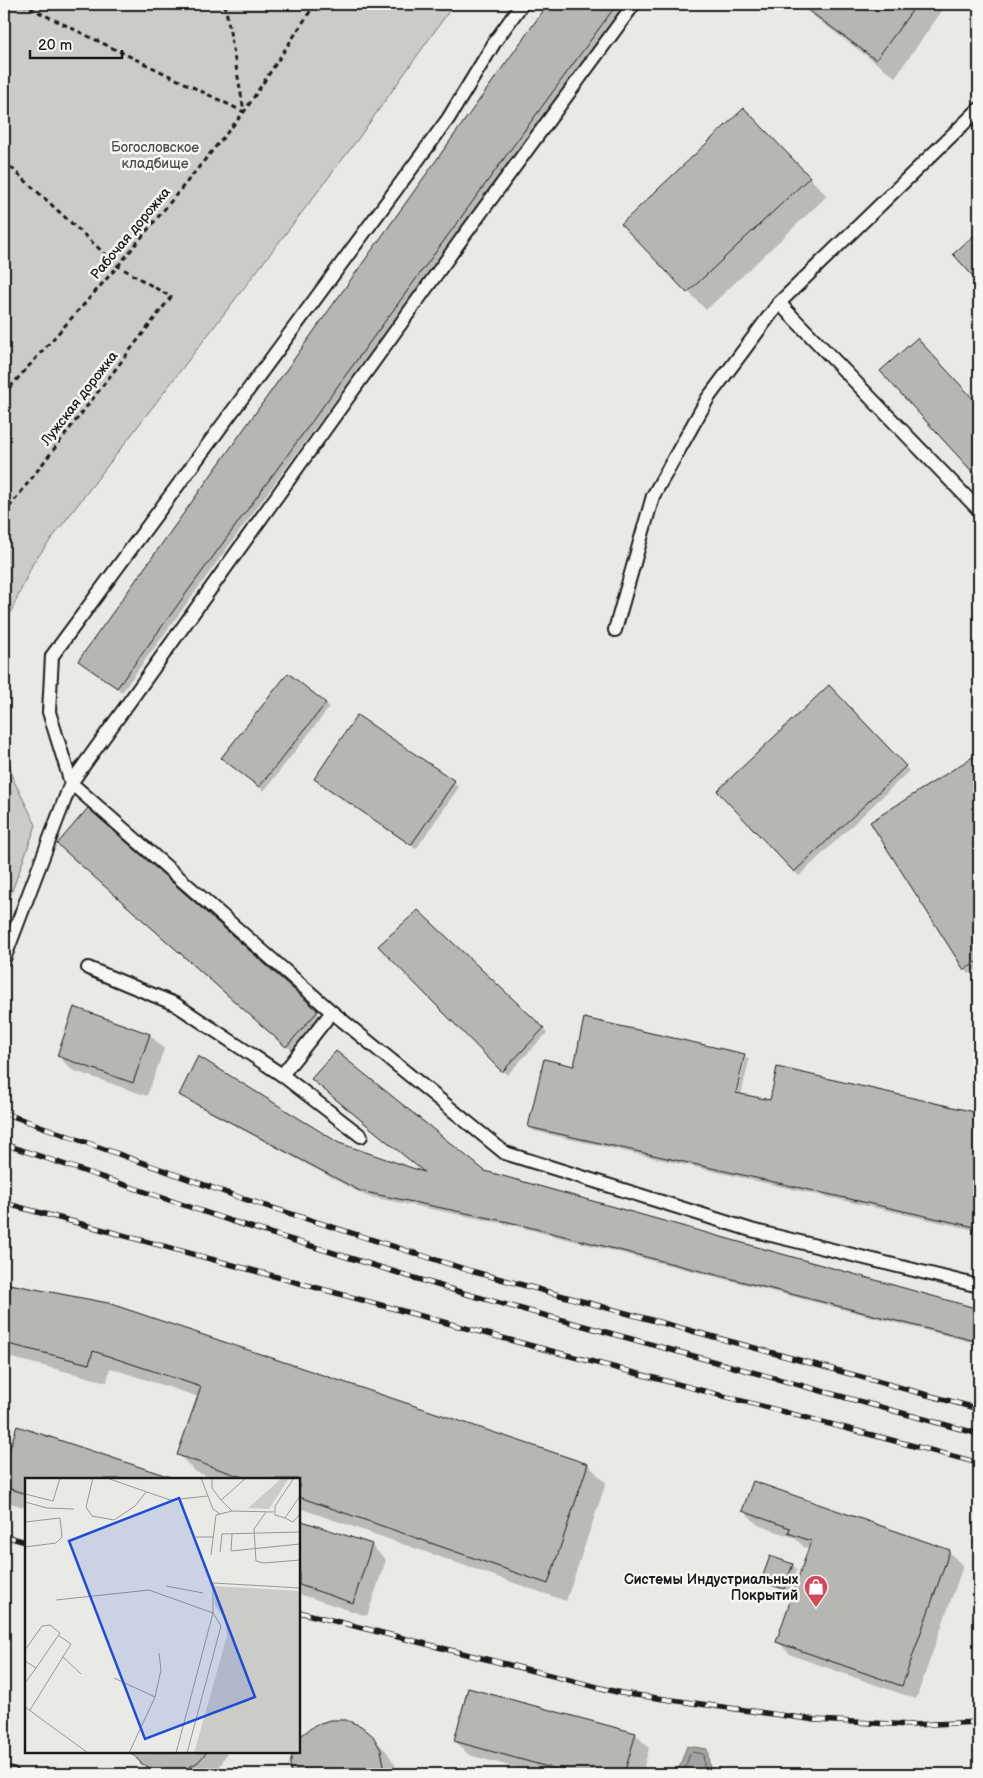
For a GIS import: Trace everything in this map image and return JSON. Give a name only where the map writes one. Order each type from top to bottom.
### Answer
[{"type":"lane","points":[[522,4],[496,40],[448,119],[52,656],[49,712],[71,783],[332,1012],[505,1153],[750,1230],[979,1286]]},
{"type":"lane","points":[[4,959],[71,783],[463,238],[634,4]]},
{"type":"lane","points":[[615,630],[653,496],[708,398],[779,303],[979,109]]},
{"type":"lane","points":[[779,303],[979,510]]},
{"type":"lane","points":[[88,968],[175,1004],[282,1075],[361,1136]]},
{"type":"lane","points":[[282,1075],[332,1012]]},
{"type":"lane","points":[[4,1772],[12,1774]]},
{"type":"path","points":[[22,4],[244,112]]},
{"type":"path","points":[[225,4],[244,112]]},
{"type":"path","name":"Рабочая дорожка","points":[[4,394],[118,266],[244,112],[315,4]]},
{"type":"path","points":[[4,160],[118,266]]},
{"type":"path","name":"Лужская дорожка","points":[[4,514],[171,297],[118,266]]},
{"type":"green space","name":"Богословское кладбище","points":[[4,4],[454,4],[355,143],[33,563],[6,623],[4,640]]},
{"type":"green space","points":[[4,738],[13,779],[36,825],[4,913]]},
{"type":"water","points":[[687,1746],[707,1749],[709,1774],[677,1774]]},
{"type":"building","points":[[548,4],[617,4],[117,688],[78,661]]},
{"type":"building","points":[[800,4],[917,4],[876,60]]},
{"type":"building","points":[[744,108],[810,177],[687,293],[621,224]]},
{"type":"building","points":[[979,231],[979,283],[953,254]]},
{"type":"building","points":[[917,338],[979,405],[979,479],[880,371]]},
{"type":"building","points":[[288,673],[326,703],[259,787],[221,758]]},
{"type":"building","points":[[829,685],[906,766],[794,872],[717,791]]},
{"type":"building","points":[[357,715],[455,781],[411,845],[314,779]]},
{"type":"building","points":[[979,753],[979,961],[964,970],[870,822]]},
{"type":"building","points":[[88,808],[318,1011],[286,1047],[57,844]]},
{"type":"building","points":[[418,910],[544,1028],[502,1072],[378,946]]},
{"type":"building","points":[[74,1007],[150,1034],[133,1083],[57,1056]]},
{"type":"building","points":[[584,1018],[745,1054],[736,1093],[770,1100],[777,1067],[979,1113],[979,1228],[528,1127],[544,1059],[574,1066]]},
{"type":"building","points":[[336,1051],[485,1171],[979,1309],[979,1342],[509,1222],[360,1191],[179,1095],[198,1056],[339,1143],[424,1172],[311,1079]]},
{"type":"building","points":[[4,1283],[108,1303],[588,1464],[548,1584],[300,1497],[300,1478],[245,1478],[177,1455],[201,1387],[93,1351],[89,1364],[4,1343]]},
{"type":"building","points":[[17,1426],[173,1478],[25,1478],[25,1494],[11,1489],[10,1494],[4,1492],[4,1453],[8,1454]]},
{"type":"building","points":[[753,1481],[950,1550],[902,1686],[776,1642],[811,1541],[788,1533],[790,1528],[742,1511]]},
{"type":"building","points":[[300,1520],[372,1544],[353,1603],[300,1585]]},
{"type":"building","points":[[770,1556],[793,1564],[784,1589],[761,1581]]},
{"type":"building","points":[[468,1688],[636,1733],[624,1774],[573,1774],[454,1741]]},
{"type":"building","points":[[330,1720],[346,1720],[361,1726],[373,1736],[381,1750],[384,1765],[383,1774],[291,1774],[290,1764],[293,1753],[300,1753],[300,1738],[315,1725]]},
{"type":"building","points":[[131,1753],[206,1753],[198,1762],[184,1770],[170,1772],[155,1770],[142,1764]]},
{"type":"railway","points":[[4,1113],[241,1198],[471,1271],[979,1409]]},
{"type":"railway","points":[[4,1144],[231,1221],[463,1293],[979,1434]]},
{"type":"railway","points":[[4,1203],[536,1347],[979,1463]]},
{"type":"railway","points":[[4,1536],[25,1542]]},
{"type":"railway","points":[[300,1612],[621,1693],[816,1720],[911,1725],[979,1722]]},
{"type":"place","name":"Системы Индустриальных Покрытий","points":[[816,1608]]}]
